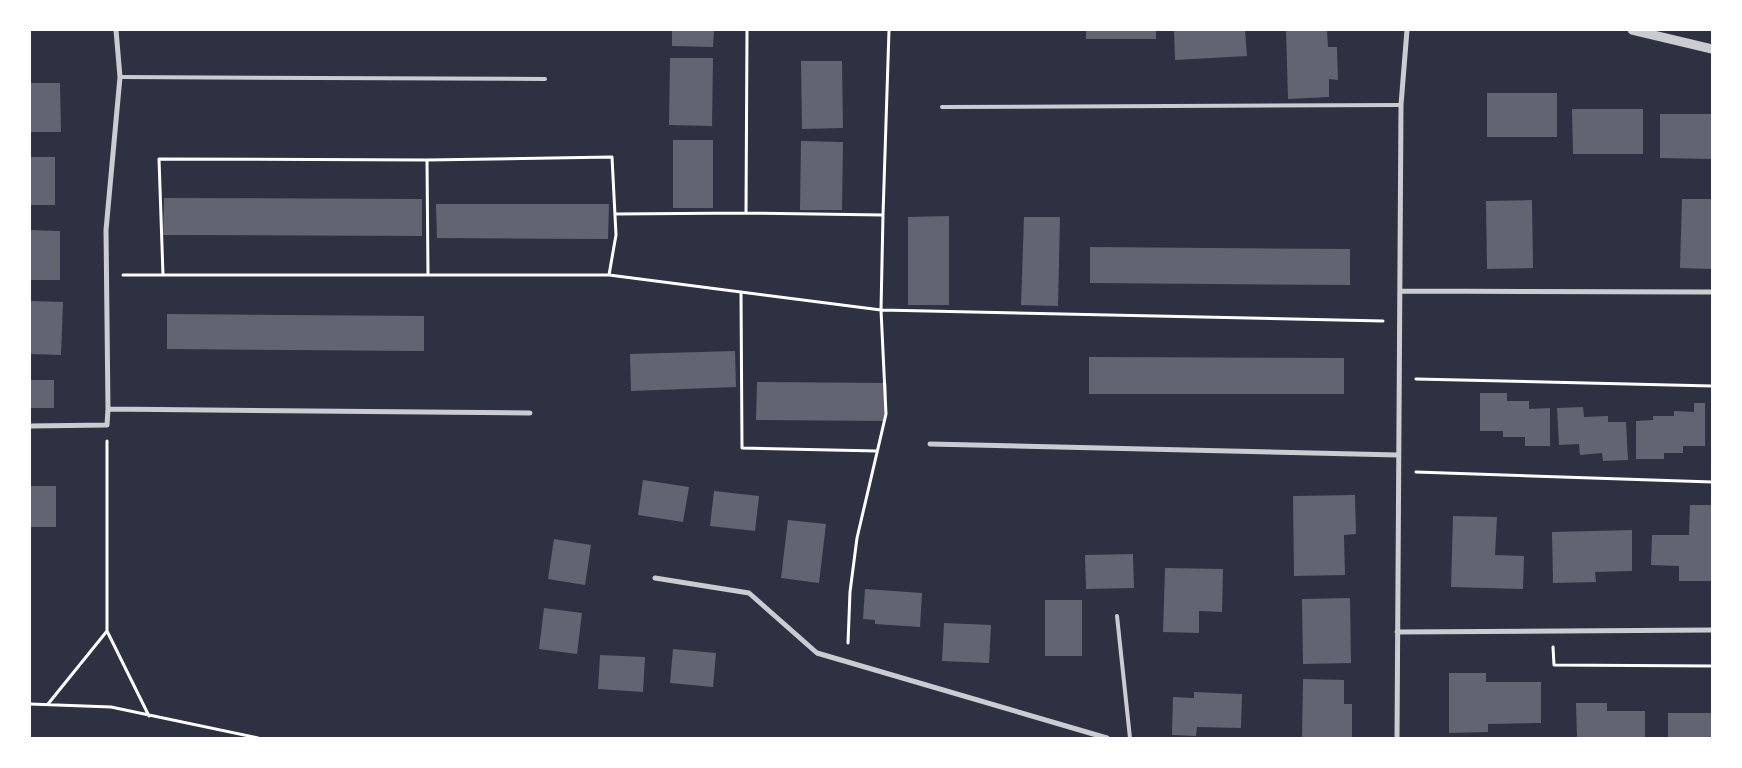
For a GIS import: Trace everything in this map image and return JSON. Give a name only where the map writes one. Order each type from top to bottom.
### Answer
[{"type":"street","points":[[30,426],[107,425],[106,230],[120,77],[116,30]]},
{"type":"street","points":[[1397,738],[1398,321],[1400,291],[1401,105],[1407,30]]},
{"type":"street","points":[[1635,30],[1712,49]]},
{"type":"street","points":[[1400,291],[1712,292]]},
{"type":"street","points":[[108,409],[530,413]]},
{"type":"street","points":[[930,444],[1398,455]]},
{"type":"street","points":[[655,578],[750,593],[817,653],[1107,738]]},
{"type":"street","points":[[1397,632],[1712,630]]},
{"type":"lane","points":[[120,77],[545,79]]},
{"type":"lane","points":[[942,107],[1401,105]]},
{"type":"lane","points":[[1116,616],[1130,738]]},
{"type":"path","points":[[746,213],[747,30]]},
{"type":"path","points":[[847,661],[850,592],[857,538],[886,414],[881,310],[889,30]]},
{"type":"path","points":[[163,275],[159,159],[427,160],[612,157],[616,235],[609,275]]},
{"type":"path","points":[[427,160],[428,275]]},
{"type":"path","points":[[615,214],[883,215]]},
{"type":"path","points":[[105,275],[609,275],[881,310],[1398,321]]},
{"type":"path","points":[[741,292],[742,448],[878,452]]},
{"type":"path","points":[[1398,379],[1712,386]]},
{"type":"path","points":[[107,425],[107,631],[149,716]]},
{"type":"path","points":[[1398,472],[1712,482]]},
{"type":"path","points":[[48,705],[107,631]]},
{"type":"path","points":[[1553,631],[1554,665],[1712,666]]},
{"type":"path","points":[[30,704],[111,707],[258,738]]},
{"type":"building","points":[[672,30],[714,30],[713,47],[672,46]]},
{"type":"building","points":[[1086,30],[1156,30],[1156,39],[1086,39]]},
{"type":"building","points":[[1174,30],[1245,30],[1247,56],[1175,60]]},
{"type":"building","points":[[1286,30],[1327,30],[1328,47],[1337,47],[1338,80],[1329,79],[1329,97],[1288,99]]},
{"type":"building","points":[[670,58],[713,58],[712,126],[669,125]]},
{"type":"building","points":[[801,61],[842,61],[843,128],[802,129]]},
{"type":"building","points":[[30,83],[60,83],[61,132],[30,132]]},
{"type":"building","points":[[1487,93],[1557,93],[1557,137],[1487,137]]},
{"type":"building","points":[[1572,109],[1643,109],[1643,154],[1573,154]]},
{"type":"building","points":[[1660,114],[1712,114],[1712,159],[1660,158]]},
{"type":"building","points":[[673,140],[713,140],[713,208],[673,208]]},
{"type":"building","points":[[801,141],[843,142],[842,210],[800,210]]},
{"type":"building","points":[[30,157],[55,157],[55,205],[30,205]]},
{"type":"building","points":[[164,198],[422,199],[422,236],[163,235]]},
{"type":"building","points":[[1682,199],[1712,199],[1712,269],[1680,268]]},
{"type":"building","points":[[1532,200],[1533,268],[1487,269],[1486,201]]},
{"type":"building","points":[[436,204],[609,204],[608,239],[437,238]]},
{"type":"building","points":[[949,216],[949,305],[908,305],[908,217]]},
{"type":"building","points":[[1024,217],[1060,217],[1058,306],[1021,305]]},
{"type":"building","points":[[30,230],[60,231],[60,280],[30,280]]},
{"type":"building","points":[[1090,247],[1350,249],[1350,285],[1090,283]]},
{"type":"building","points":[[30,301],[63,302],[61,355],[30,354]]},
{"type":"building","points":[[167,314],[424,316],[424,351],[167,349]]},
{"type":"building","points":[[735,351],[736,387],[631,391],[630,354]]},
{"type":"building","points":[[1089,357],[1344,358],[1344,394],[1089,394]]},
{"type":"building","points":[[30,380],[54,380],[54,408],[30,408]]},
{"type":"building","points":[[757,382],[887,383],[886,421],[756,420]]},
{"type":"building","points":[[1480,393],[1507,393],[1507,401],[1529,401],[1529,409],[1550,408],[1550,446],[1525,446],[1525,437],[1503,437],[1503,431],[1480,431]]},
{"type":"building","points":[[1694,403],[1705,403],[1705,446],[1683,446],[1683,453],[1664,453],[1664,459],[1636,459],[1636,421],[1653,420],[1653,416],[1674,416],[1674,411],[1694,412]]},
{"type":"building","points":[[1583,407],[1584,417],[1608,416],[1608,422],[1626,422],[1628,460],[1603,461],[1602,453],[1580,455],[1579,444],[1559,445],[1557,408]]},
{"type":"building","points":[[643,480],[689,487],[683,522],[638,515]]},
{"type":"building","points":[[30,486],[56,486],[56,527],[30,527]]},
{"type":"building","points":[[714,491],[759,496],[755,531],[710,526]]},
{"type":"building","points":[[1355,495],[1356,534],[1344,535],[1345,575],[1294,576],[1293,496]]},
{"type":"building","points":[[1690,505],[1712,505],[1712,581],[1679,581],[1679,566],[1651,565],[1652,535],[1689,535]]},
{"type":"building","points":[[1453,516],[1497,517],[1495,555],[1524,556],[1523,589],[1451,587]]},
{"type":"building","points":[[788,520],[826,524],[819,583],[781,578]]},
{"type":"building","points":[[1632,530],[1632,571],[1595,572],[1596,582],[1553,583],[1552,532]]},
{"type":"building","points":[[554,539],[591,545],[585,585],[548,579]]},
{"type":"building","points":[[1133,554],[1134,588],[1086,589],[1085,555]]},
{"type":"building","points":[[1165,568],[1223,569],[1222,612],[1199,611],[1199,633],[1163,632]]},
{"type":"building","points":[[865,589],[922,593],[920,627],[875,624],[875,620],[863,619]]},
{"type":"building","points":[[1350,598],[1351,663],[1303,664],[1302,599]]},
{"type":"building","points":[[1045,600],[1082,600],[1082,656],[1045,656]]},
{"type":"building","points":[[544,608],[582,613],[577,654],[539,649]]},
{"type":"building","points":[[944,623],[991,625],[989,663],[942,661]]},
{"type":"building","points":[[673,649],[716,653],[713,687],[670,683]]},
{"type":"building","points":[[600,655],[645,657],[643,692],[598,689]]},
{"type":"building","points":[[1449,673],[1486,673],[1486,682],[1541,682],[1541,723],[1488,724],[1488,732],[1449,733]]},
{"type":"building","points":[[1303,679],[1344,680],[1344,704],[1352,704],[1352,738],[1302,738]]},
{"type":"building","points":[[1194,692],[1242,694],[1241,728],[1197,727],[1196,736],[1172,735],[1173,697],[1194,698]]},
{"type":"building","points":[[1576,703],[1607,703],[1607,711],[1645,711],[1645,738],[1577,738]]},
{"type":"building","points":[[1668,713],[1712,713],[1712,738],[1668,738]]}]
